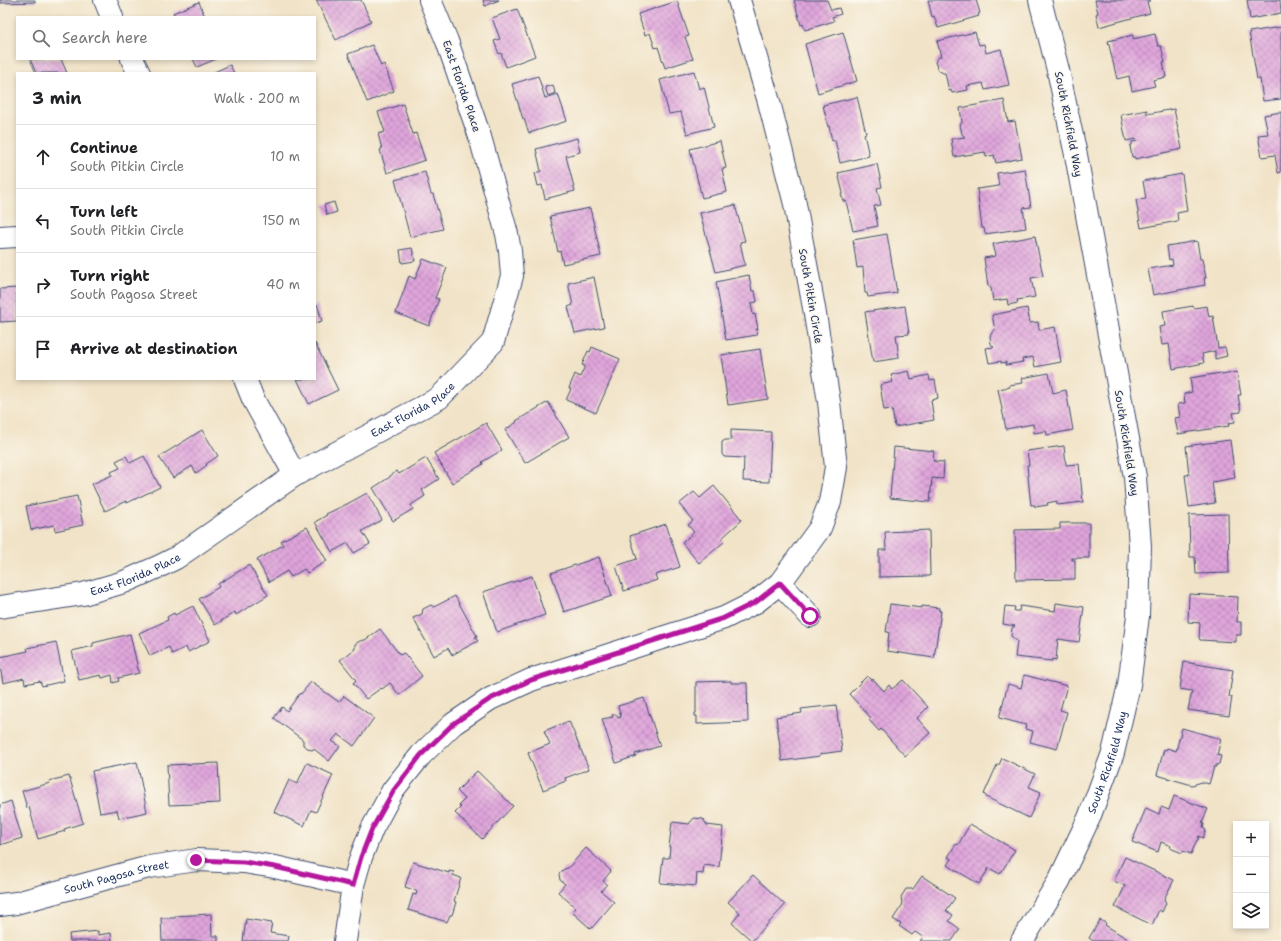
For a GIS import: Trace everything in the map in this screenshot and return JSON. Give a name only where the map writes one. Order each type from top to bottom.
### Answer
[{"type":"street","points":[[105,0],[112,16]]},
{"type":"street","name":"East Florida Place","points":[[0,607],[83,594],[124,582],[153,570],[176,558],[295,474],[439,398],[493,342],[512,276],[507,234],[480,137],[447,41],[430,0]]},
{"type":"street","name":"South Pitkin Circle","points":[[345,941],[353,885],[361,857],[372,829],[394,790],[421,755],[453,724],[490,699],[531,680],[724,618],[756,602],[780,583],[820,528],[830,502],[836,467],[829,402],[795,204],[769,102],[739,0]]},
{"type":"street","name":"South Richfield Way","points":[[1022,941],[1059,881],[1089,818],[1113,753],[1129,685],[1137,624],[1140,546],[1134,477],[1076,155],[1058,70],[1040,0]]},
{"type":"street","points":[[132,60],[138,72]]},
{"type":"street","points":[[0,237],[16,236]]},
{"type":"street","points":[[245,380],[253,399],[295,474]]},
{"type":"street","points":[[780,583],[810,616]]},
{"type":"street","name":"South Pagosa Street","points":[[0,905],[16,903],[149,867],[196,860],[244,862],[275,867],[353,885]]},
{"type":"building","points":[[0,0],[35,0],[35,2],[0,3]]},
{"type":"building","points":[[316,0],[361,0],[371,21],[336,40]]},
{"type":"building","points":[[483,0],[499,0],[485,6]]},
{"type":"building","points":[[794,0],[827,0],[831,10],[839,8],[841,14],[832,17],[834,21],[805,30],[803,24],[801,25]]},
{"type":"building","points":[[928,0],[976,0],[980,13],[978,14],[979,16],[938,28],[934,16],[932,17]]},
{"type":"building","points":[[1095,0],[1151,0],[1147,2],[1150,13],[1099,27]]},
{"type":"building","points":[[1247,0],[1280,0],[1281,13],[1250,19]]},
{"type":"building","points":[[677,1],[689,36],[685,37],[693,59],[665,68],[658,47],[655,48],[650,33],[645,35],[638,14]]},
{"type":"building","points":[[199,2],[205,16],[174,16],[173,13]]},
{"type":"building","points":[[517,9],[535,56],[506,67],[501,53],[499,54],[494,41],[500,39],[492,18]]},
{"type":"building","points":[[1281,27],[1281,99],[1263,101],[1260,79],[1257,79],[1249,32]]},
{"type":"building","points":[[843,32],[857,81],[818,93],[805,44]]},
{"type":"building","points":[[975,32],[979,45],[984,44],[986,53],[1001,49],[1009,85],[985,90],[983,83],[967,86],[968,90],[952,93],[951,90],[949,91],[945,73],[938,70],[935,62],[939,57],[941,57],[937,41]]},
{"type":"building","points":[[1155,34],[1158,46],[1161,46],[1165,62],[1163,62],[1166,77],[1153,80],[1155,86],[1132,91],[1129,76],[1117,79],[1108,41],[1133,35],[1133,39]]},
{"type":"building","points":[[372,45],[381,66],[384,64],[394,91],[367,102],[348,54]]},
{"type":"building","points":[[30,60],[61,60],[67,72],[36,72]]},
{"type":"building","points":[[194,60],[214,60],[197,67]]},
{"type":"building","points":[[230,65],[234,72],[214,72]]},
{"type":"building","points":[[694,71],[699,89],[704,87],[714,127],[687,134],[681,112],[669,114],[660,80]]},
{"type":"building","points":[[538,76],[545,98],[558,94],[567,121],[529,133],[512,84]]},
{"type":"building","points":[[553,85],[555,93],[548,96],[545,87]]},
{"type":"building","points":[[857,97],[866,133],[864,134],[869,156],[840,163],[835,140],[832,141],[823,105]]},
{"type":"building","points":[[1004,100],[1008,122],[1015,121],[1022,158],[996,163],[994,155],[986,157],[985,152],[954,157],[951,139],[965,137],[962,134],[960,125],[962,122],[960,108]]},
{"type":"building","points":[[403,104],[413,134],[416,133],[425,160],[387,173],[380,150],[382,149],[378,134],[385,132],[378,112]]},
{"type":"building","points":[[1174,109],[1182,149],[1135,159],[1135,157],[1132,157],[1130,146],[1132,145],[1132,142],[1137,141],[1136,139],[1126,141],[1121,115],[1147,110],[1147,114]]},
{"type":"building","points":[[1281,112],[1281,172],[1278,173],[1275,155],[1262,157],[1258,135],[1268,134],[1264,115]]},
{"type":"building","points":[[577,138],[580,152],[566,156],[575,191],[545,199],[542,185],[538,186],[535,173],[541,171],[536,149]]},
{"type":"building","points":[[720,141],[726,168],[722,169],[727,192],[702,198],[690,149]]},
{"type":"building","points":[[877,164],[882,187],[877,188],[881,205],[874,206],[878,226],[853,231],[846,201],[843,201],[841,193],[843,193],[838,173]]},
{"type":"building","points":[[1025,169],[1031,207],[1023,208],[1026,228],[985,234],[984,228],[982,228],[977,189],[999,186],[997,173]]},
{"type":"building","points":[[425,172],[443,229],[410,237],[395,180]]},
{"type":"building","points":[[1182,174],[1187,211],[1177,213],[1178,221],[1141,228],[1136,200],[1146,199],[1143,181]]},
{"type":"building","points":[[334,202],[337,212],[327,215],[324,205]]},
{"type":"building","points":[[735,205],[745,241],[740,242],[745,265],[716,272],[700,213]]},
{"type":"building","points":[[590,208],[601,256],[563,264],[560,251],[558,252],[550,216]]},
{"type":"building","points":[[887,234],[897,293],[868,297],[867,293],[865,293],[863,267],[857,268],[853,240]]},
{"type":"building","points":[[1035,236],[1043,276],[1031,278],[1035,297],[1017,300],[1018,303],[1008,305],[1007,299],[993,301],[991,288],[988,286],[984,258],[996,256],[993,244]]},
{"type":"building","points":[[1197,241],[1200,259],[1202,259],[1206,278],[1204,278],[1205,285],[1153,295],[1148,269],[1173,265],[1172,259],[1169,260],[1167,246]]},
{"type":"building","points":[[412,248],[415,261],[402,263],[400,250]]},
{"type":"building","points":[[423,259],[447,268],[435,298],[439,299],[429,326],[396,313],[409,276],[415,279]]},
{"type":"building","points":[[749,275],[752,291],[755,291],[757,302],[751,303],[758,329],[756,329],[757,335],[726,340],[716,282]]},
{"type":"building","points":[[594,277],[604,327],[575,333],[568,307],[573,305],[568,283]]},
{"type":"building","points":[[16,288],[16,321],[0,322],[0,289]]},
{"type":"building","points":[[316,304],[322,321],[316,323]]},
{"type":"building","points":[[905,306],[909,334],[896,335],[899,358],[873,362],[865,312]]},
{"type":"building","points":[[1193,306],[1194,308],[1207,306],[1209,317],[1213,316],[1218,348],[1225,347],[1227,356],[1215,359],[1215,351],[1202,354],[1204,363],[1173,369],[1169,344],[1162,345],[1159,327],[1165,326],[1163,311]]},
{"type":"building","points":[[1027,308],[1030,323],[1038,322],[1039,330],[1055,327],[1061,362],[1035,367],[1033,357],[1022,359],[1023,362],[1006,365],[1006,362],[1001,363],[1001,361],[989,363],[986,348],[994,347],[991,344],[990,336],[995,330],[992,315]]},
{"type":"building","points":[[316,345],[338,390],[309,404],[297,380],[316,380]]},
{"type":"building","points":[[592,347],[620,359],[596,413],[566,400],[575,374],[580,377],[585,366],[582,365],[588,351],[590,352]]},
{"type":"building","points":[[760,349],[768,399],[728,405],[721,355]]},
{"type":"building","points":[[909,371],[911,379],[929,375],[930,381],[935,380],[938,398],[931,400],[934,420],[895,427],[892,409],[884,410],[880,385],[893,382],[891,375]]},
{"type":"building","points":[[1237,372],[1241,395],[1238,395],[1241,412],[1233,413],[1235,422],[1228,423],[1229,426],[1178,434],[1175,418],[1180,417],[1178,404],[1185,403],[1184,394],[1192,392],[1190,378]]},
{"type":"building","points":[[1049,373],[1053,393],[1066,390],[1073,430],[1047,435],[1046,431],[1034,433],[1033,424],[1006,429],[998,389],[1010,387],[1009,385],[1023,383],[1022,378]]},
{"type":"building","points":[[548,402],[569,437],[525,463],[505,430],[517,422],[516,421]]},
{"type":"building","points":[[486,423],[502,450],[482,462],[483,464],[452,483],[434,453]]},
{"type":"building","points":[[202,430],[218,456],[196,473],[192,466],[173,478],[159,457]]},
{"type":"building","points":[[731,430],[771,432],[769,482],[743,481],[744,458],[724,457],[722,454],[722,442],[725,440],[731,440]]},
{"type":"building","points":[[1230,440],[1235,478],[1212,482],[1215,503],[1189,507],[1185,475],[1189,475],[1186,446]]},
{"type":"building","points":[[1064,446],[1066,465],[1079,464],[1083,502],[1057,505],[1057,501],[1047,503],[1048,505],[1035,507],[1035,505],[1031,505],[1027,451]]},
{"type":"building","points":[[894,447],[934,451],[933,461],[944,462],[943,479],[932,478],[930,502],[890,498]]},
{"type":"building","points":[[126,456],[130,463],[144,456],[160,487],[127,503],[126,501],[105,511],[92,484],[112,475],[111,472],[120,468],[116,461]]},
{"type":"building","points":[[426,458],[439,479],[422,490],[425,496],[411,505],[413,509],[393,521],[373,488],[397,471],[399,474]]},
{"type":"building","points":[[714,486],[742,520],[721,539],[724,542],[699,563],[682,543],[694,532],[688,525],[693,521],[679,504],[694,492],[700,498]]},
{"type":"building","points":[[367,493],[382,520],[362,531],[370,544],[354,553],[348,543],[332,552],[315,522],[327,515],[326,514]]},
{"type":"building","points":[[77,496],[83,525],[55,531],[54,525],[31,530],[26,506]]},
{"type":"building","points":[[1228,514],[1229,573],[1196,574],[1195,557],[1190,557],[1189,515]]},
{"type":"building","points":[[1060,523],[1089,523],[1089,558],[1072,558],[1072,560],[1075,560],[1075,579],[1016,580],[1015,530],[1060,529]]},
{"type":"building","points":[[666,524],[680,567],[655,575],[657,580],[624,591],[616,566],[637,559],[630,536]]},
{"type":"building","points":[[307,527],[327,561],[307,573],[304,569],[291,577],[287,571],[269,582],[257,560],[283,545],[281,541]]},
{"type":"building","points":[[929,530],[930,576],[879,577],[879,550],[886,550],[885,532]]},
{"type":"building","points":[[599,557],[612,596],[564,612],[551,573]]},
{"type":"building","points":[[249,565],[268,595],[236,615],[235,612],[215,625],[199,599],[219,587],[218,584]]},
{"type":"building","points":[[532,576],[545,615],[497,632],[483,592]]},
{"type":"building","points":[[1189,594],[1238,597],[1237,622],[1241,622],[1241,635],[1236,635],[1236,642],[1200,640],[1200,623],[1188,622]]},
{"type":"building","points":[[455,596],[477,636],[475,637],[478,641],[452,655],[448,648],[434,656],[413,618],[422,614],[423,609],[431,605],[434,607]]},
{"type":"building","points":[[1056,603],[1084,607],[1079,642],[1058,639],[1056,660],[1052,659],[1052,661],[1015,657],[1017,641],[1011,636],[1012,628],[1015,626],[1003,624],[1005,606],[1015,607],[1014,611],[1019,611],[1020,606],[1055,611]]},
{"type":"building","points":[[890,604],[922,608],[922,606],[939,608],[939,611],[941,611],[934,658],[887,651],[889,632],[886,632]]},
{"type":"building","points":[[193,606],[210,641],[188,652],[186,647],[172,654],[169,647],[150,656],[139,633],[168,620],[167,617],[174,613],[175,615]]},
{"type":"building","points":[[380,629],[400,655],[404,653],[422,676],[399,695],[390,683],[366,699],[353,683],[356,680],[340,660],[355,649],[355,644],[365,640]]},
{"type":"building","points":[[130,634],[139,673],[118,678],[119,681],[113,683],[112,675],[102,678],[101,675],[79,680],[72,651],[93,646],[93,643]]},
{"type":"building","points":[[56,642],[64,681],[42,686],[40,681],[25,684],[24,678],[3,683],[0,657],[28,651],[27,648]]},
{"type":"building","points":[[1184,662],[1233,670],[1229,697],[1232,697],[1229,716],[1188,710],[1192,691],[1180,689]]},
{"type":"building","points":[[1024,675],[1067,686],[1060,710],[1067,712],[1057,749],[1030,742],[1033,731],[1025,729],[1026,725],[999,718],[1008,684],[1021,688]]},
{"type":"building","points":[[867,676],[872,681],[873,679],[884,691],[889,685],[892,689],[903,680],[928,707],[917,718],[930,733],[905,756],[881,729],[879,731],[869,720],[871,718],[849,694]]},
{"type":"building","points":[[731,681],[731,683],[747,683],[748,722],[697,724],[697,716],[695,716],[696,682]]},
{"type":"building","points":[[311,682],[339,702],[344,696],[374,718],[354,746],[338,734],[332,741],[340,746],[329,761],[314,749],[311,750],[303,745],[303,740],[274,718],[282,707],[287,711],[300,693],[301,694]]},
{"type":"building","points":[[644,698],[660,746],[635,754],[636,756],[616,763],[602,719],[613,717],[612,715],[616,714],[618,718],[621,717],[618,706]]},
{"type":"building","points":[[836,705],[842,751],[820,754],[820,756],[782,761],[776,717],[802,713],[801,709]]},
{"type":"building","points":[[569,721],[589,769],[565,778],[566,781],[543,790],[528,753],[550,744],[544,731]]},
{"type":"building","points":[[1182,728],[1221,739],[1217,755],[1221,756],[1219,764],[1214,767],[1209,784],[1202,782],[1192,785],[1157,775],[1164,749],[1166,750],[1167,748],[1176,751]]},
{"type":"building","points":[[1002,758],[1035,774],[1029,787],[1041,792],[1029,818],[986,797],[984,794],[997,765],[999,765]]},
{"type":"building","points":[[137,762],[147,812],[119,818],[117,810],[100,813],[92,771]]},
{"type":"building","points":[[218,763],[220,803],[169,805],[167,765]]},
{"type":"building","points":[[307,763],[333,775],[316,812],[311,810],[304,826],[274,812],[289,780],[297,784]]},
{"type":"building","points":[[477,771],[513,806],[482,839],[455,813],[461,807],[459,805],[465,799],[457,791]]},
{"type":"building","points":[[69,776],[83,823],[64,829],[65,831],[38,839],[29,807],[27,808],[22,791],[50,783],[49,781]]},
{"type":"building","points":[[1174,796],[1208,809],[1202,823],[1204,824],[1203,828],[1206,830],[1203,838],[1199,836],[1191,854],[1183,851],[1182,853],[1161,842],[1158,852],[1132,842],[1146,808],[1159,814],[1161,807],[1169,810]]},
{"type":"building","points":[[11,801],[22,838],[0,845],[0,805]]},
{"type":"building","points":[[694,818],[703,819],[707,825],[723,827],[719,867],[704,865],[703,874],[697,873],[696,886],[660,883],[663,858],[669,858],[672,822],[689,824]]},
{"type":"building","points":[[970,824],[1015,850],[1000,874],[989,868],[979,884],[947,865],[951,859],[948,857],[956,844],[958,845]]},
{"type":"building","points":[[586,848],[611,871],[603,881],[607,884],[601,891],[614,902],[591,929],[572,912],[576,908],[558,892],[565,884],[560,880],[559,874],[564,869],[568,868]]},
{"type":"building","points":[[1125,857],[1174,880],[1164,899],[1166,903],[1162,912],[1159,910],[1152,925],[1115,907],[1125,886],[1114,881]]},
{"type":"building","points":[[413,862],[449,873],[449,871],[454,872],[453,875],[461,878],[454,901],[456,902],[452,915],[450,915],[447,922],[408,910],[413,894],[416,895],[417,891],[405,887]]},
{"type":"building","points":[[753,875],[785,905],[752,941],[732,923],[740,913],[728,902]]},
{"type":"building","points":[[922,876],[955,898],[946,911],[953,915],[949,921],[960,929],[952,941],[920,941],[923,937],[915,932],[912,935],[899,926],[901,924],[893,919],[903,904],[901,897],[906,889],[913,889]]},
{"type":"building","points":[[211,914],[212,936],[218,936],[218,941],[162,941],[161,918]]},
{"type":"building","points":[[246,919],[272,923],[270,933],[289,936],[288,941],[243,941]]},
{"type":"building","points":[[1100,920],[1106,923],[1105,925],[1131,941],[1093,941],[1089,938]]},
{"type":"building","points":[[98,931],[98,935],[111,933],[112,941],[70,941],[69,934]]},
{"type":"route","points":[[196,860],[244,862],[275,867],[353,885],[361,857],[372,829],[394,790],[421,755],[453,724],[490,699],[531,680],[724,618],[756,602],[780,583],[810,616]]}]
